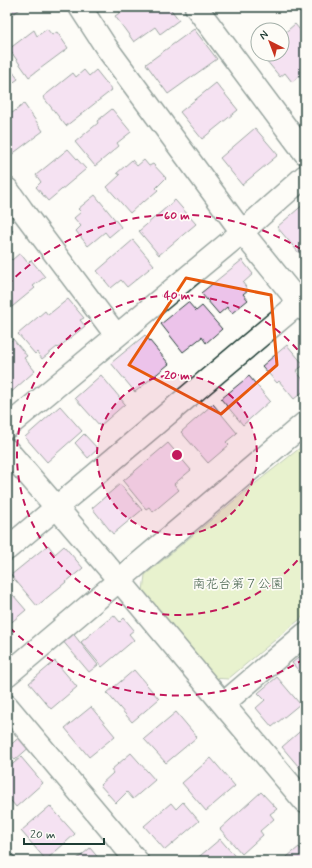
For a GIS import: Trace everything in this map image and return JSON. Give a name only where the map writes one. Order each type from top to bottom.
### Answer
[{"type":"street","points":[[7,549],[303,304],[242,232],[106,47],[80,7]]},
{"type":"street","points":[[196,7],[305,153]]},
{"type":"street","points":[[7,427],[242,232],[305,176]]},
{"type":"street","points":[[7,189],[116,335]]},
{"type":"street","points":[[7,675],[305,423]]},
{"type":"street","points":[[7,450],[119,580],[305,802]]},
{"type":"street","points":[[223,704],[305,634]]},
{"type":"street","points":[[7,706],[137,861]]},
{"type":"highlighted area","points":[[186,278],[271,295],[277,365],[221,414],[129,365]]},
{"type":"green space","name":"南花台第７公園","points":[[305,444],[305,615],[228,679],[213,678],[143,591],[145,575]]},
{"type":"building","points":[[7,7],[23,7],[7,18]]},
{"type":"building","points":[[122,7],[169,7],[179,20],[160,34],[155,27],[134,42],[115,16],[124,10]]},
{"type":"building","points":[[295,24],[305,36],[305,71],[292,82],[285,73],[280,77],[268,62],[290,62],[290,28]]},
{"type":"building","points":[[47,29],[52,35],[57,32],[68,48],[29,77],[9,49],[34,30],[37,36]]},
{"type":"building","points":[[194,29],[217,59],[168,94],[146,64]]},
{"type":"building","points":[[7,64],[18,79],[7,87]]},
{"type":"building","points":[[84,70],[89,76],[96,70],[112,90],[66,126],[43,97],[73,73],[76,77]]},
{"type":"building","points":[[216,83],[238,110],[202,139],[180,112]]},
{"type":"building","points":[[24,104],[43,131],[7,158],[7,117]]},
{"type":"building","points":[[112,109],[131,132],[117,143],[119,146],[95,166],[75,142]]},
{"type":"building","points":[[255,128],[278,155],[242,185],[220,158]]},
{"type":"building","points":[[68,149],[86,169],[48,201],[36,187],[41,182],[36,175]]},
{"type":"building","points":[[132,160],[137,166],[144,160],[149,166],[153,164],[166,178],[156,188],[158,190],[130,213],[107,187],[120,175],[117,173]]},
{"type":"building","points":[[95,195],[121,227],[109,237],[105,232],[88,246],[76,231],[81,226],[74,218],[81,212],[78,209]]},
{"type":"building","points":[[175,200],[196,224],[159,255],[139,231]]},
{"type":"building","points":[[305,203],[305,249],[299,253],[277,227]]},
{"type":"building","points":[[7,224],[13,231],[7,236]]},
{"type":"building","points":[[133,240],[154,265],[127,287],[121,280],[111,288],[97,271]]},
{"type":"building","points":[[20,253],[28,263],[31,260],[45,277],[33,286],[35,288],[7,311],[7,257],[8,256],[12,260]]},
{"type":"building","points":[[242,260],[253,274],[243,283],[248,290],[243,294],[248,300],[232,313],[227,307],[219,314],[201,293]]},
{"type":"building","points":[[68,299],[84,318],[80,320],[85,326],[42,359],[37,352],[35,354],[18,334],[45,311],[48,315]]},
{"type":"building","points":[[188,302],[196,311],[202,306],[222,329],[206,343],[202,337],[183,352],[161,324]]},
{"type":"building","points":[[145,335],[169,364],[135,392],[111,363]]},
{"type":"building","points":[[13,339],[27,356],[24,358],[35,371],[7,396],[7,344]]},
{"type":"building","points":[[287,345],[304,365],[296,371],[305,382],[305,390],[294,399],[279,381],[277,383],[262,366]]},
{"type":"building","points":[[101,375],[125,404],[100,426],[75,398]]},
{"type":"building","points":[[249,376],[270,401],[243,425],[221,399]]},
{"type":"building","points":[[213,404],[237,433],[226,442],[229,445],[208,463],[181,432]]},
{"type":"building","points":[[60,406],[82,431],[47,462],[25,437]]},
{"type":"building","points":[[84,434],[98,449],[88,458],[75,443]]},
{"type":"building","points":[[168,443],[191,470],[174,484],[179,490],[153,512],[149,507],[146,509],[123,481]]},
{"type":"building","points":[[120,484],[142,510],[113,534],[92,508]]},
{"type":"building","points":[[48,545],[55,554],[64,546],[83,568],[37,606],[11,575]]},
{"type":"building","points":[[7,588],[26,610],[7,626]]},
{"type":"building","points":[[114,615],[120,622],[124,618],[134,630],[129,634],[134,640],[102,667],[81,642]]},
{"type":"building","points":[[71,631],[98,665],[89,672],[61,639]]},
{"type":"building","points":[[305,652],[305,678],[292,663]]},
{"type":"building","points":[[55,661],[77,687],[51,709],[29,683]]},
{"type":"building","points":[[134,670],[159,699],[132,722],[107,693]]},
{"type":"building","points":[[277,677],[300,704],[272,727],[256,708],[265,700],[258,693]]},
{"type":"building","points":[[91,707],[115,736],[89,757],[65,728]]},
{"type":"building","points":[[176,712],[197,737],[166,763],[144,739]]},
{"type":"building","points":[[305,727],[305,772],[304,773],[282,747]]},
{"type":"building","points":[[23,734],[32,745],[15,760],[7,751],[7,748]]},
{"type":"building","points":[[131,753],[155,780],[133,799],[127,792],[116,803],[100,785],[113,773],[111,770]]},
{"type":"building","points":[[21,757],[43,783],[16,807],[7,796],[7,769]]},
{"type":"building","points":[[211,758],[235,786],[206,811],[182,783]]},
{"type":"building","points":[[261,792],[277,809],[270,814],[274,819],[260,831],[263,835],[242,854],[220,829]]},
{"type":"building","points":[[183,802],[199,821],[165,850],[144,826],[171,803],[176,809]]},
{"type":"building","points":[[50,806],[75,834],[46,860],[21,831]]},
{"type":"building","points":[[220,839],[239,861],[194,861]]},
{"type":"building","points":[[299,847],[305,854],[305,861],[282,861]]},
{"type":"building","points":[[7,848],[18,861],[7,861]]},
{"type":"building","points":[[90,848],[101,861],[75,861]]}]
